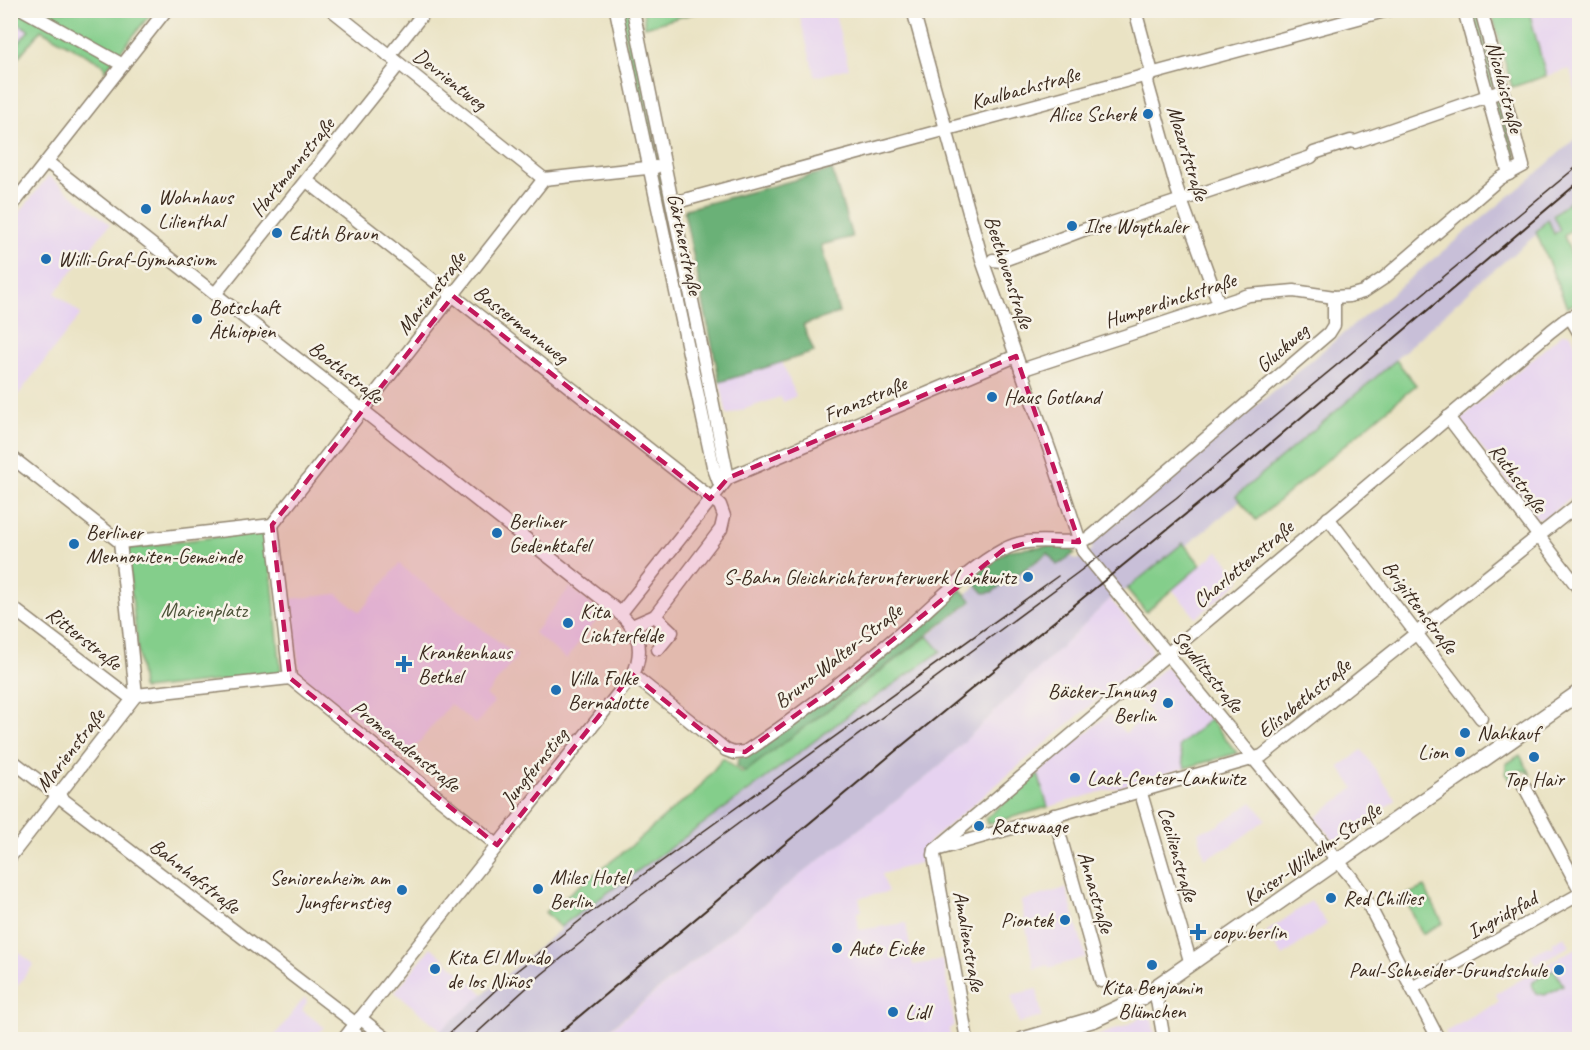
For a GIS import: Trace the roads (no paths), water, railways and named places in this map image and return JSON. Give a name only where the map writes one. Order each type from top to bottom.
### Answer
[{"type":"main road","name":"Kaiser-Wilhelm-Straße","points":[[1023,1040],[1095,1019],[1134,1002],[1155,989],[1580,692]]},
{"type":"street","points":[[24,10],[123,65]]},
{"type":"street","points":[[10,208],[166,10]]},
{"type":"street","name":"Devrientweg","points":[[332,10],[544,179]]},
{"type":"street","name":"Hartmannstraße","points":[[215,294],[307,181],[394,60],[426,10]]},
{"type":"street","name":"Gärtnerstraße","points":[[616,10],[713,466],[724,482]]},
{"type":"street","name":"Gärtnerstraße","points":[[633,10],[673,203],[724,482]]},
{"type":"street","name":"Beethovenstraße","points":[[913,10],[946,129],[1016,356],[1079,542]]},
{"type":"street","name":"Mozartstraße","points":[[1135,10],[1151,69],[1147,82],[1180,198],[1219,304]]},
{"type":"street","name":"Kaulbachstraße","points":[[673,203],[1388,10]]},
{"type":"street","name":"Nicolaistraße","points":[[1464,10],[1509,174],[1523,166],[1480,10]]},
{"type":"street","points":[[988,262],[1001,261],[1036,249],[1041,244],[1090,228],[1097,228],[1108,221],[1311,157],[1314,153],[1351,141],[1353,136],[1413,120],[1437,109],[1446,109],[1502,91]]},
{"type":"street","name":"Boothstraße","points":[[47,162],[620,614]]},
{"type":"street","points":[[544,179],[664,166]]},
{"type":"street","points":[[1334,297],[1363,292],[1384,278],[1499,179],[1509,174]]},
{"type":"street","name":"Marienstraße","points":[[272,525],[544,179]]},
{"type":"street","name":"Bassermannweg","points":[[307,181],[710,499]]},
{"type":"street","name":"Humperdinckstraße","points":[[1021,370],[1249,295],[1294,291],[1334,297]]},
{"type":"street","name":"Gluckweg","points":[[1079,542],[1096,532],[1329,333],[1334,325],[1334,297]]},
{"type":"street","points":[[1575,315],[1580,334]]},
{"type":"street","name":"Charlottenstraße","points":[[935,850],[1448,417],[1575,315]]},
{"type":"street","name":"Franzstraße","points":[[724,482],[1016,356]]},
{"type":"street","name":"Ruthstraße","points":[[1448,417],[1580,590]]},
{"type":"street","points":[[10,456],[120,542],[272,525],[290,678],[136,695],[120,542]]},
{"type":"street","points":[[710,499],[723,510],[721,529],[655,616],[632,626],[620,614],[710,499],[724,482]]},
{"type":"street","name":"Elisabethstraße","points":[[935,850],[1262,756],[1580,503]]},
{"type":"street","name":"Brigittenstraße","points":[[1328,518],[1481,718]]},
{"type":"street","name":"Bruno-Walter-Straße","points":[[633,675],[726,750],[734,753],[745,752],[841,682],[957,584],[1003,550],[1020,542],[1036,540],[1079,542]]},
{"type":"street","name":"Seydlitzstraße","points":[[1079,542],[1083,551],[1339,861],[1364,896],[1439,1040]]},
{"type":"street","name":"Ritterstraße","points":[[10,606],[127,695],[136,695]]},
{"type":"street","points":[[655,616],[672,632],[658,649]]},
{"type":"street","name":"Jungfernstieg","points":[[352,1028],[633,675],[638,663],[639,650],[632,626]]},
{"type":"street","name":"Promenadenstraße","points":[[290,678],[497,845]]},
{"type":"street","name":"Marienstraße","points":[[10,857],[136,695]]},
{"type":"street","name":"Bahnhofstraße","points":[[10,759],[59,795],[352,1028]]},
{"type":"street","points":[[1522,782],[1580,892]]},
{"type":"street","name":"Cecilienstraße","points":[[1140,790],[1191,964]]},
{"type":"street","name":"Annastraße","points":[[1054,815],[1101,981]]},
{"type":"street","name":"Amalienstraße","points":[[935,850],[966,1040]]},
{"type":"street","name":"Ingridpfad","points":[[1412,988],[1580,892]]},
{"type":"street","points":[[1155,989],[1164,1040]]},
{"type":"street","points":[[352,1028],[363,1040]]},
{"type":"street","points":[[352,1028],[388,1040]]},
{"type":"tram line","points":[[469,1040],[542,974],[620,911],[1176,498],[1580,164]]},
{"type":"tram line","points":[[442,1040],[514,973],[587,915],[1058,576]]},
{"type":"railway","points":[[551,1040],[899,748],[1219,487],[1580,181]]},
{"type":"place","name":"Alice Scherk","points":[[1148,114]]},
{"type":"place","name":"Wohnhaus Lilienthal","points":[[146,209]]},
{"type":"place","name":"Ilse Woythaler","points":[[1072,226]]},
{"type":"place","name":"Edith Braun","points":[[277,233]]},
{"type":"place","name":"Willi-Graf-Gymnasium","points":[[46,259]]},
{"type":"place","name":"Botschaft Äthiopien","points":[[197,319]]},
{"type":"place","name":"Haus Gotland","points":[[992,397]]},
{"type":"place","name":"Berliner Gedenktafel","points":[[497,533]]},
{"type":"place","name":"Berliner Mennoniten-Gemeinde","points":[[74,544]]},
{"type":"place","name":"S-Bahn Gleichrichterunterwerk Lankwitz","points":[[1028,577]]},
{"type":"place","name":"Kita Lichterfelde","points":[[568,623]]},
{"type":"place","name":"Krankenhaus Bethel","points":[[404,664]]},
{"type":"place","name":"Villa Folke Bernadotte","points":[[556,690]]},
{"type":"place","name":"Bäcker-Innung Berlin","points":[[1168,703]]},
{"type":"place","name":"Nahkauf","points":[[1465,733]]},
{"type":"place","name":"Lion","points":[[1460,752]]},
{"type":"place","name":"Top Hair","points":[[1534,757]]},
{"type":"place","name":"Lack-Center-Lankwitz","points":[[1075,778]]},
{"type":"place","name":"Ratswaage","points":[[979,826]]},
{"type":"place","name":"Miles Hotel Berlin","points":[[538,889]]},
{"type":"place","name":"Seniorenheim am Jungfernstieg","points":[[402,890]]},
{"type":"place","name":"Red Chillies","points":[[1331,898]]},
{"type":"place","name":"Piontek","points":[[1065,920]]},
{"type":"place","name":"copv.berlin","points":[[1198,932]]},
{"type":"place","name":"Auto Eicke","points":[[837,948]]},
{"type":"place","name":"Kita Benjamin Blümchen","points":[[1152,965]]},
{"type":"place","name":"Kita El Mundo de los Niños","points":[[435,969]]},
{"type":"place","name":"Paul-Schneider-Grundschule","points":[[1559,970]]},
{"type":"place","name":"Lidl","points":[[893,1012]]},
{"type":"park label","name":"Marienplatz","points":[[204,610]]}]
